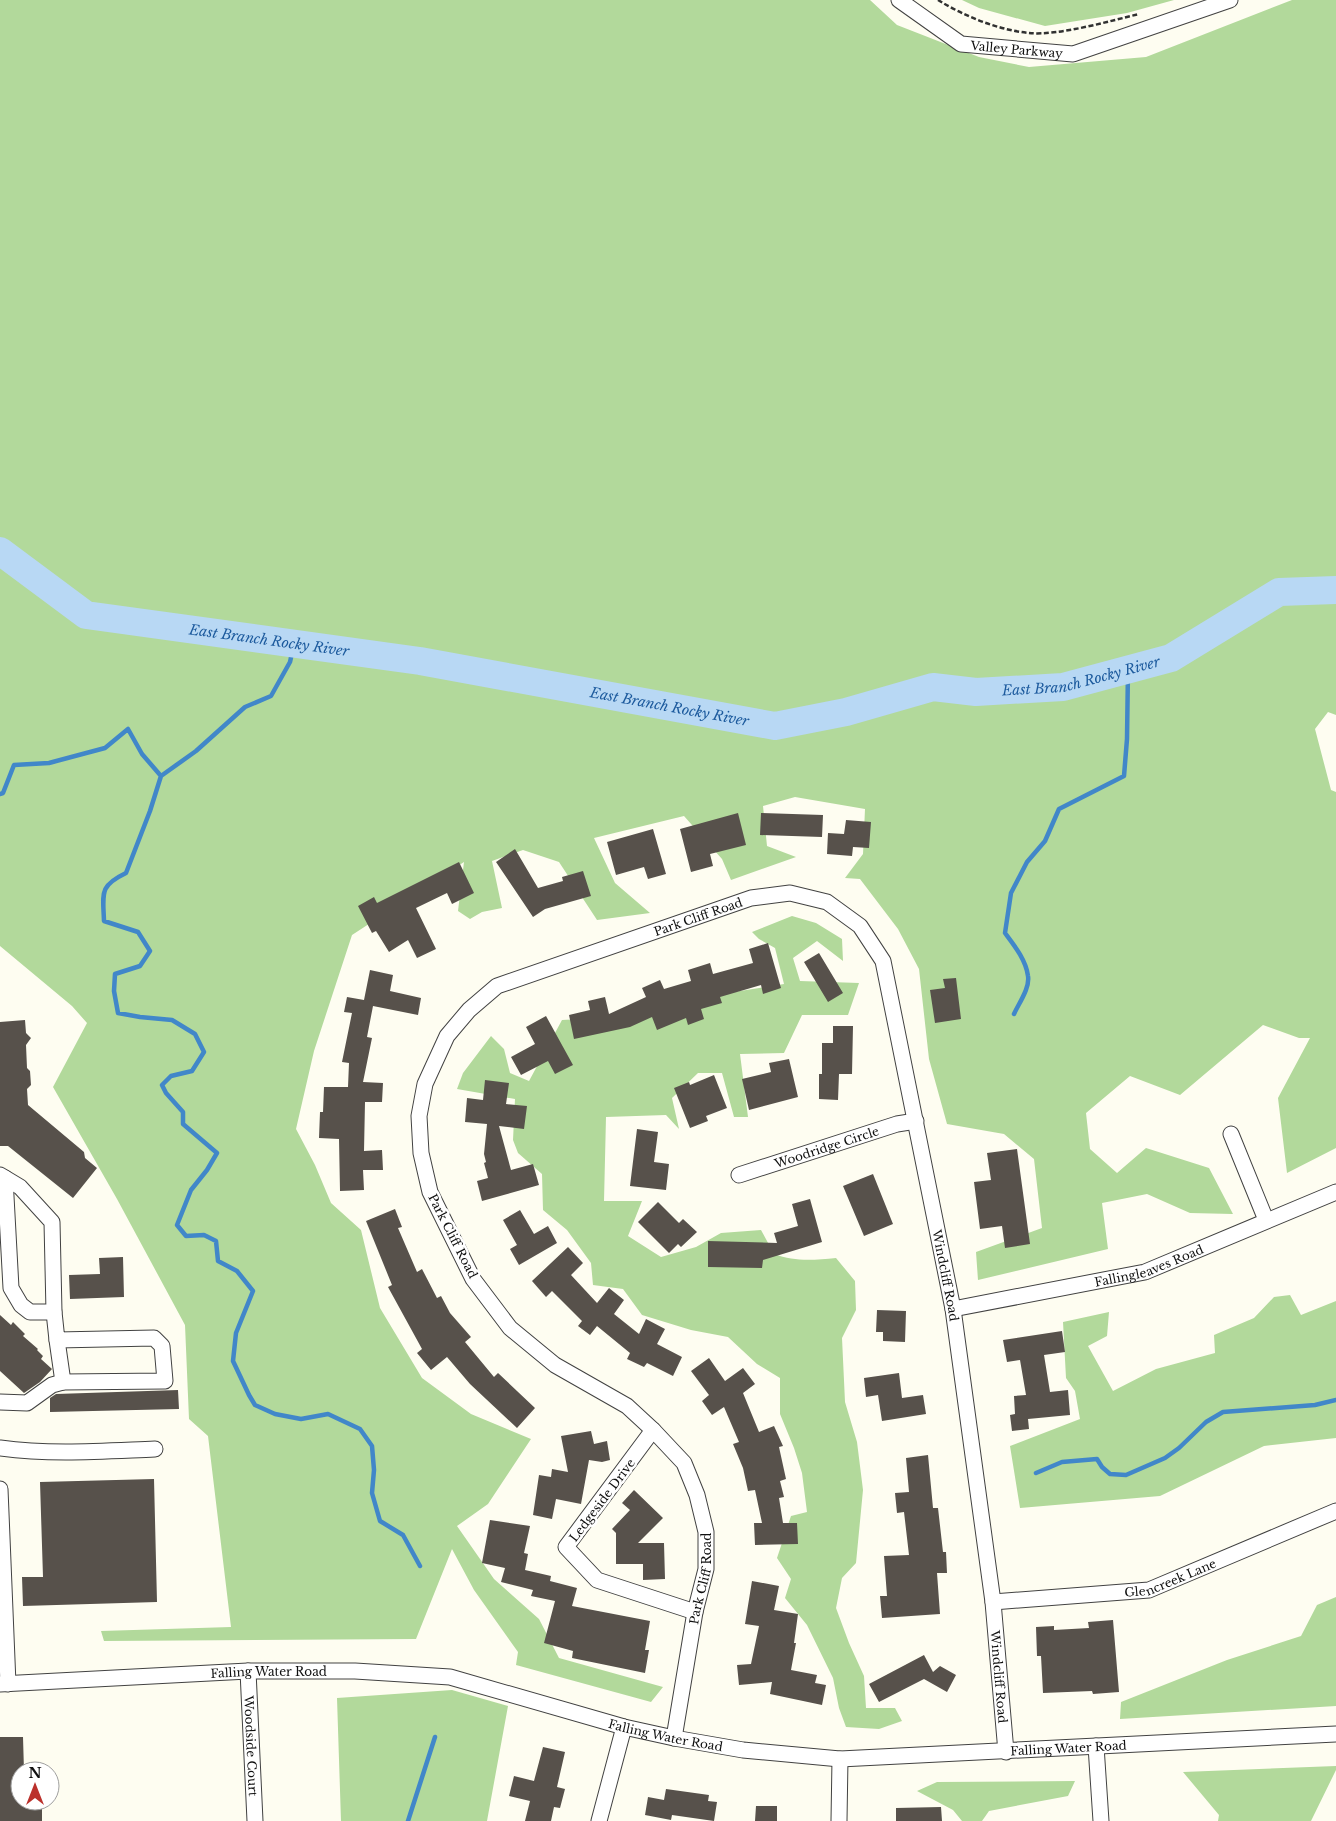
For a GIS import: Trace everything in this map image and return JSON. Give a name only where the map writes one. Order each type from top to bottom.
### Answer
[{"type":"street","name":"Valley Parkway","points":[[899,0],[961,44],[1073,54],[1230,0]]},
{"type":"street","name":"Windcliff Road","points":[[751,898],[790,893],[827,902],[860,926],[883,961],[952,1309],[994,1602],[1006,1752]]},
{"type":"street","name":"Park Cliff Road","points":[[674,1738],[695,1612],[706,1569],[706,1532],[697,1495],[684,1463],[654,1430],[628,1406],[556,1365],[510,1328],[473,1279],[430,1192],[421,1153],[419,1116],[425,1084],[447,1036],[469,1010],[497,986],[751,898]]},
{"type":"street","name":"Woodridge Circle","points":[[739,1175],[897,1124],[916,1121]]},
{"type":"street","points":[[1231,1134],[1266,1220]]},
{"type":"street","points":[[2,1176],[20,1187],[52,1222],[54,1312],[62,1382]]},
{"type":"street","points":[[2,1176],[11,1288],[21,1305],[30,1312],[54,1312]]},
{"type":"street","name":"Fallingleaves Road","points":[[952,1309],[1144,1272],[1336,1192]]},
{"type":"street","points":[[0,1402],[27,1403],[52,1386],[62,1382],[165,1381],[162,1346],[154,1338],[56,1340]]},
{"type":"street","name":"Ledgeside Drive","points":[[654,1430],[566,1547],[597,1580],[695,1612]]},
{"type":"street","points":[[0,1448],[52,1452],[155,1449]]},
{"type":"street","points":[[0,1489],[4,1684]]},
{"type":"street","name":"Glencreek Lane","points":[[994,1602],[1149,1590],[1336,1512]]},
{"type":"street","name":"Falling Water Road","points":[[4,1684],[248,1671],[355,1671],[450,1678],[624,1727],[674,1738],[743,1750],[840,1759],[1336,1734]]},
{"type":"street","name":"Woodside Court","points":[[248,1671],[255,1821]]},
{"type":"street","points":[[599,1821],[624,1727]]},
{"type":"street","points":[[1096,1746],[1101,1821]]},
{"type":"street","points":[[839,1821],[840,1759]]},
{"type":"path","points":[[938,0],[950,7],[999,27],[1031,33],[1070,29],[1145,12]]},
{"type":"green space","points":[[0,0],[870,0],[897,25],[979,57],[1029,67],[1146,57],[1292,0],[1336,0],[1336,715],[1328,712],[1315,729],[1331,790],[1336,792],[1336,1148],[1287,1173],[1278,1098],[1310,1038],[1299,1038],[1263,1025],[1180,1095],[1130,1076],[1086,1113],[1090,1149],[1117,1173],[1146,1148],[1209,1168],[1233,1214],[1190,1213],[1147,1194],[1102,1203],[1108,1249],[978,1280],[976,1252],[1042,1228],[1034,1159],[1004,1134],[947,1124],[929,1059],[919,969],[898,929],[860,879],[845,878],[863,854],[865,809],[795,797],[763,806],[767,846],[796,857],[731,880],[722,859],[684,816],[594,838],[615,883],[650,913],[597,920],[559,862],[523,850],[492,861],[502,908],[482,912],[470,919],[458,911],[464,862],[352,935],[314,1051],[296,1129],[315,1165],[331,1203],[361,1230],[380,1308],[422,1378],[471,1414],[531,1439],[488,1504],[457,1526],[494,1579],[539,1619],[559,1658],[663,1687],[651,1702],[516,1665],[518,1652],[474,1590],[452,1549],[416,1639],[104,1641],[101,1631],[231,1627],[208,1436],[189,1419],[185,1325],[117,1199],[53,1087],[87,1023],[72,1006],[0,946]]},
{"type":"green space","points":[[962,0],[1174,0],[1127,13],[1045,26],[979,8]]},
{"type":"green space","points":[[792,916],[816,923],[842,939],[843,961],[817,941],[793,958],[800,981],[859,983],[848,1015],[802,1015],[784,1053],[740,1054],[748,1117],[734,1117],[722,1073],[698,1073],[672,1098],[679,1129],[666,1115],[606,1117],[604,1201],[642,1201],[628,1236],[661,1257],[696,1247],[721,1233],[761,1230],[774,1254],[782,1257],[812,1260],[836,1258],[855,1281],[856,1310],[842,1338],[845,1402],[857,1442],[863,1490],[856,1563],[842,1578],[836,1608],[864,1676],[866,1708],[895,1708],[902,1721],[879,1729],[846,1727],[839,1708],[833,1678],[807,1625],[785,1598],[791,1579],[777,1558],[791,1516],[807,1512],[802,1473],[780,1414],[780,1378],[757,1364],[728,1337],[691,1330],[642,1315],[623,1289],[593,1285],[591,1263],[567,1230],[543,1210],[542,1174],[518,1153],[513,1140],[515,1099],[457,1089],[463,1073],[491,1036],[504,1049],[510,1073],[529,1081],[562,1020],[617,1017],[727,993],[784,984],[775,948],[759,939],[752,932]]},
{"type":"green space","points":[[1290,1295],[1301,1315],[1336,1301],[1336,1438],[1264,1446],[1160,1496],[1020,1508],[1010,1446],[1080,1419],[1075,1391],[1066,1378],[1063,1322],[1109,1312],[1107,1336],[1088,1346],[1113,1391],[1156,1369],[1215,1353],[1214,1335],[1254,1318],[1274,1297]]},
{"type":"green space","points":[[1336,1597],[1336,1706],[1120,1719],[1121,1702],[1227,1660],[1301,1636],[1317,1605]]},
{"type":"green space","points":[[452,1690],[508,1706],[487,1821],[341,1821],[337,1698]]},
{"type":"green space","points":[[1336,1766],[1336,1770],[1311,1821],[1218,1821],[1219,1815],[1183,1772]]},
{"type":"green space","points":[[1075,1781],[1068,1796],[989,1811],[982,1821],[962,1821],[953,1810],[917,1791],[937,1782]]},
{"type":"building","points":[[738,813],[746,845],[710,854],[713,866],[691,872],[680,829]]},
{"type":"building","points":[[761,813],[823,815],[822,837],[760,835]]},
{"type":"building","points":[[846,820],[871,822],[869,848],[853,847],[852,856],[827,854],[828,833],[844,834]]},
{"type":"building","points":[[653,829],[666,874],[648,879],[644,867],[616,875],[607,842]]},
{"type":"building","points":[[515,849],[538,888],[563,881],[562,877],[583,871],[591,896],[545,909],[533,917],[496,862]]},
{"type":"building","points":[[459,862],[474,893],[452,904],[447,893],[416,908],[436,949],[417,958],[408,940],[389,952],[376,931],[372,933],[358,906],[374,897],[377,903]]},
{"type":"building","points":[[768,943],[781,988],[763,994],[761,985],[720,997],[722,1003],[701,1009],[704,1019],[688,1025],[686,1018],[657,1030],[652,1017],[630,1027],[574,1039],[569,1015],[590,1010],[588,1001],[605,997],[609,1014],[646,997],[642,988],[660,980],[664,989],[691,981],[688,970],[710,963],[713,974],[753,963],[749,949]]},
{"type":"building","points":[[819,953],[843,993],[828,1002],[804,962]]},
{"type":"building","points":[[370,970],[393,975],[390,991],[421,998],[418,1015],[373,1006],[367,1037],[372,1038],[363,1082],[383,1083],[382,1102],[365,1102],[364,1151],[382,1150],[383,1170],[363,1170],[364,1190],[340,1191],[339,1139],[319,1138],[320,1112],[323,1112],[324,1087],[348,1087],[349,1063],[342,1062],[352,1013],[344,1012],[347,997],[364,1000]]},
{"type":"building","points":[[956,978],[961,1019],[935,1023],[930,990],[945,988],[943,979]]},
{"type":"building","points":[[546,1016],[573,1065],[555,1074],[548,1061],[521,1075],[511,1057],[535,1044],[526,1027]]},
{"type":"building","points":[[25,1020],[26,1033],[31,1038],[26,1045],[27,1068],[30,1071],[31,1085],[27,1089],[28,1105],[84,1152],[85,1158],[97,1168],[73,1198],[8,1146],[0,1146],[0,1022]]},
{"type":"building","points":[[833,1026],[853,1026],[852,1074],[839,1074],[838,1100],[819,1099],[819,1074],[822,1074],[822,1043],[833,1043]]},
{"type":"building","points":[[789,1059],[798,1097],[749,1110],[742,1079],[771,1072],[769,1063]]},
{"type":"building","points":[[714,1075],[727,1108],[706,1116],[708,1121],[690,1128],[674,1088],[689,1082],[690,1085]]},
{"type":"building","points":[[485,1080],[509,1083],[506,1104],[527,1106],[524,1129],[499,1126],[511,1170],[533,1164],[539,1185],[482,1201],[477,1181],[488,1178],[484,1163],[486,1162],[484,1154],[487,1124],[465,1122],[467,1098],[483,1100]]},
{"type":"building","points":[[637,1129],[658,1132],[654,1162],[669,1164],[666,1190],[630,1186]]},
{"type":"building","points":[[1017,1149],[1030,1244],[1005,1248],[1002,1226],[980,1229],[974,1182],[991,1180],[987,1153]]},
{"type":"building","points":[[873,1174],[893,1224],[864,1236],[843,1186]]},
{"type":"building","points":[[810,1199],[822,1242],[763,1260],[762,1268],[708,1267],[708,1241],[777,1243],[774,1233],[798,1226],[792,1204]]},
{"type":"building","points":[[658,1202],[679,1223],[683,1219],[697,1232],[681,1247],[678,1244],[669,1253],[638,1222]]},
{"type":"building","points":[[395,1209],[402,1227],[398,1228],[417,1272],[422,1269],[437,1298],[441,1296],[450,1313],[471,1337],[465,1342],[494,1377],[498,1373],[535,1408],[517,1428],[470,1384],[447,1357],[431,1370],[417,1353],[422,1349],[388,1287],[392,1285],[366,1221]]},
{"type":"building","points":[[520,1210],[534,1234],[548,1226],[557,1243],[519,1265],[510,1249],[517,1245],[503,1220]]},
{"type":"building","points":[[568,1247],[583,1263],[571,1275],[597,1303],[609,1288],[624,1300],[614,1314],[639,1334],[646,1319],[665,1329],[657,1344],[682,1357],[673,1376],[647,1363],[644,1367],[627,1359],[630,1353],[597,1326],[590,1335],[578,1326],[582,1321],[552,1291],[546,1297],[532,1281]]},
{"type":"building","points":[[123,1257],[124,1297],[70,1299],[69,1275],[100,1274],[99,1258]]},
{"type":"building","points":[[877,1310],[906,1311],[905,1342],[883,1341],[883,1332],[876,1332]]},
{"type":"building","points":[[0,1315],[11,1325],[13,1322],[25,1334],[23,1336],[38,1349],[43,1356],[41,1359],[52,1369],[40,1382],[24,1393],[0,1371]]},
{"type":"building","points":[[1062,1331],[1065,1352],[1044,1355],[1050,1392],[1068,1390],[1070,1415],[1028,1419],[1029,1429],[1012,1431],[1010,1415],[1015,1414],[1014,1396],[1026,1395],[1020,1360],[1007,1362],[1003,1340]]},
{"type":"building","points":[[709,1358],[725,1381],[743,1368],[755,1384],[743,1393],[759,1432],[774,1426],[783,1446],[779,1447],[786,1479],[780,1481],[784,1497],[779,1498],[783,1523],[797,1523],[798,1544],[755,1545],[754,1523],[762,1523],[755,1490],[748,1491],[743,1468],[733,1444],[739,1442],[724,1407],[712,1415],[702,1401],[709,1395],[691,1371]]},
{"type":"building","points":[[899,1373],[902,1398],[923,1395],[926,1414],[882,1421],[878,1395],[866,1397],[864,1378]]},
{"type":"building","points":[[178,1390],[179,1409],[50,1412],[50,1398],[56,1394]]},
{"type":"building","points":[[591,1431],[594,1444],[607,1441],[610,1460],[602,1462],[589,1460],[581,1504],[556,1499],[552,1519],[533,1515],[539,1475],[551,1477],[552,1469],[568,1472],[561,1436]]},
{"type":"building","points":[[928,1455],[933,1508],[938,1508],[943,1552],[946,1552],[947,1573],[937,1573],[940,1614],[882,1618],[880,1596],[887,1596],[884,1556],[909,1555],[904,1512],[897,1513],[895,1493],[909,1492],[906,1458]]},
{"type":"building","points":[[154,1479],[157,1602],[23,1606],[22,1577],[43,1577],[40,1482]]},
{"type":"building","points":[[634,1490],[663,1518],[638,1543],[664,1543],[665,1579],[643,1580],[643,1564],[616,1564],[616,1533],[612,1529],[630,1510],[622,1503]]},
{"type":"building","points":[[490,1520],[530,1526],[524,1553],[528,1554],[525,1570],[551,1576],[550,1581],[577,1588],[572,1606],[650,1621],[645,1650],[649,1650],[645,1673],[572,1658],[573,1651],[544,1643],[555,1601],[531,1596],[533,1590],[501,1582],[505,1568],[482,1563]]},
{"type":"building","points":[[752,1581],[779,1586],[774,1610],[798,1614],[794,1643],[796,1643],[791,1670],[817,1675],[815,1683],[826,1685],[822,1705],[770,1694],[772,1682],[739,1685],[737,1665],[751,1664],[759,1626],[745,1624]]},
{"type":"building","points":[[1113,1620],[1119,1692],[1093,1694],[1092,1691],[1043,1693],[1041,1656],[1037,1656],[1036,1627],[1054,1626],[1054,1630],[1089,1628],[1088,1622]]},
{"type":"building","points":[[924,1655],[933,1672],[940,1666],[956,1675],[947,1692],[924,1679],[879,1702],[869,1684]]},
{"type":"building","points":[[0,1737],[23,1737],[24,1761],[10,1761],[10,1811],[42,1811],[42,1821],[0,1821]]},
{"type":"building","points":[[543,1747],[565,1752],[557,1787],[565,1789],[560,1808],[554,1807],[551,1821],[525,1821],[530,1801],[509,1796],[514,1776],[534,1781]]},
{"type":"building","points":[[666,1789],[709,1795],[708,1801],[717,1802],[714,1821],[672,1815],[671,1820],[645,1815],[648,1797],[664,1800]]},
{"type":"building","points":[[756,1806],[777,1806],[777,1821],[755,1821]]},
{"type":"building","points":[[941,1807],[942,1821],[896,1821],[896,1808]]},
{"type":"waterway","name":"East Branch Rocky River","points":[[0,551],[86,615],[420,661],[775,726],[846,712],[933,687],[976,692],[1063,687],[1171,658],[1279,592],[1336,590]]},
{"type":"waterway","points":[[0,794],[3,793],[14,765],[49,763],[105,748],[128,729],[142,754],[161,776],[196,751],[245,707],[271,696],[290,662],[294,644]]},
{"type":"waterway","points":[[1014,1014],[1026,990],[1028,976],[1022,959],[1005,933],[1011,893],[1027,862],[1045,841],[1059,809],[1124,776],[1127,739],[1128,669]]},
{"type":"waterway","points":[[161,776],[150,811],[126,873],[111,882],[107,887],[103,897],[103,904],[104,921],[138,932],[150,951],[140,966],[115,974],[114,991],[118,1013],[172,1020],[195,1034],[204,1052],[192,1071],[171,1076],[162,1085],[166,1093],[183,1112],[183,1124],[217,1153],[207,1170],[191,1190],[177,1225],[186,1236],[204,1235],[216,1241],[218,1261],[237,1271],[253,1291],[236,1333],[233,1361],[255,1405],[275,1414],[301,1419],[328,1414],[360,1429],[372,1446],[374,1470],[372,1493],[380,1521],[403,1535],[420,1566]]},
{"type":"waterway","points":[[1036,1473],[1062,1462],[1097,1459],[1110,1474],[1126,1475],[1165,1458],[1179,1448],[1206,1422],[1223,1412],[1315,1405],[1336,1400]]},
{"type":"waterway","points":[[408,1821],[435,1737]]}]
